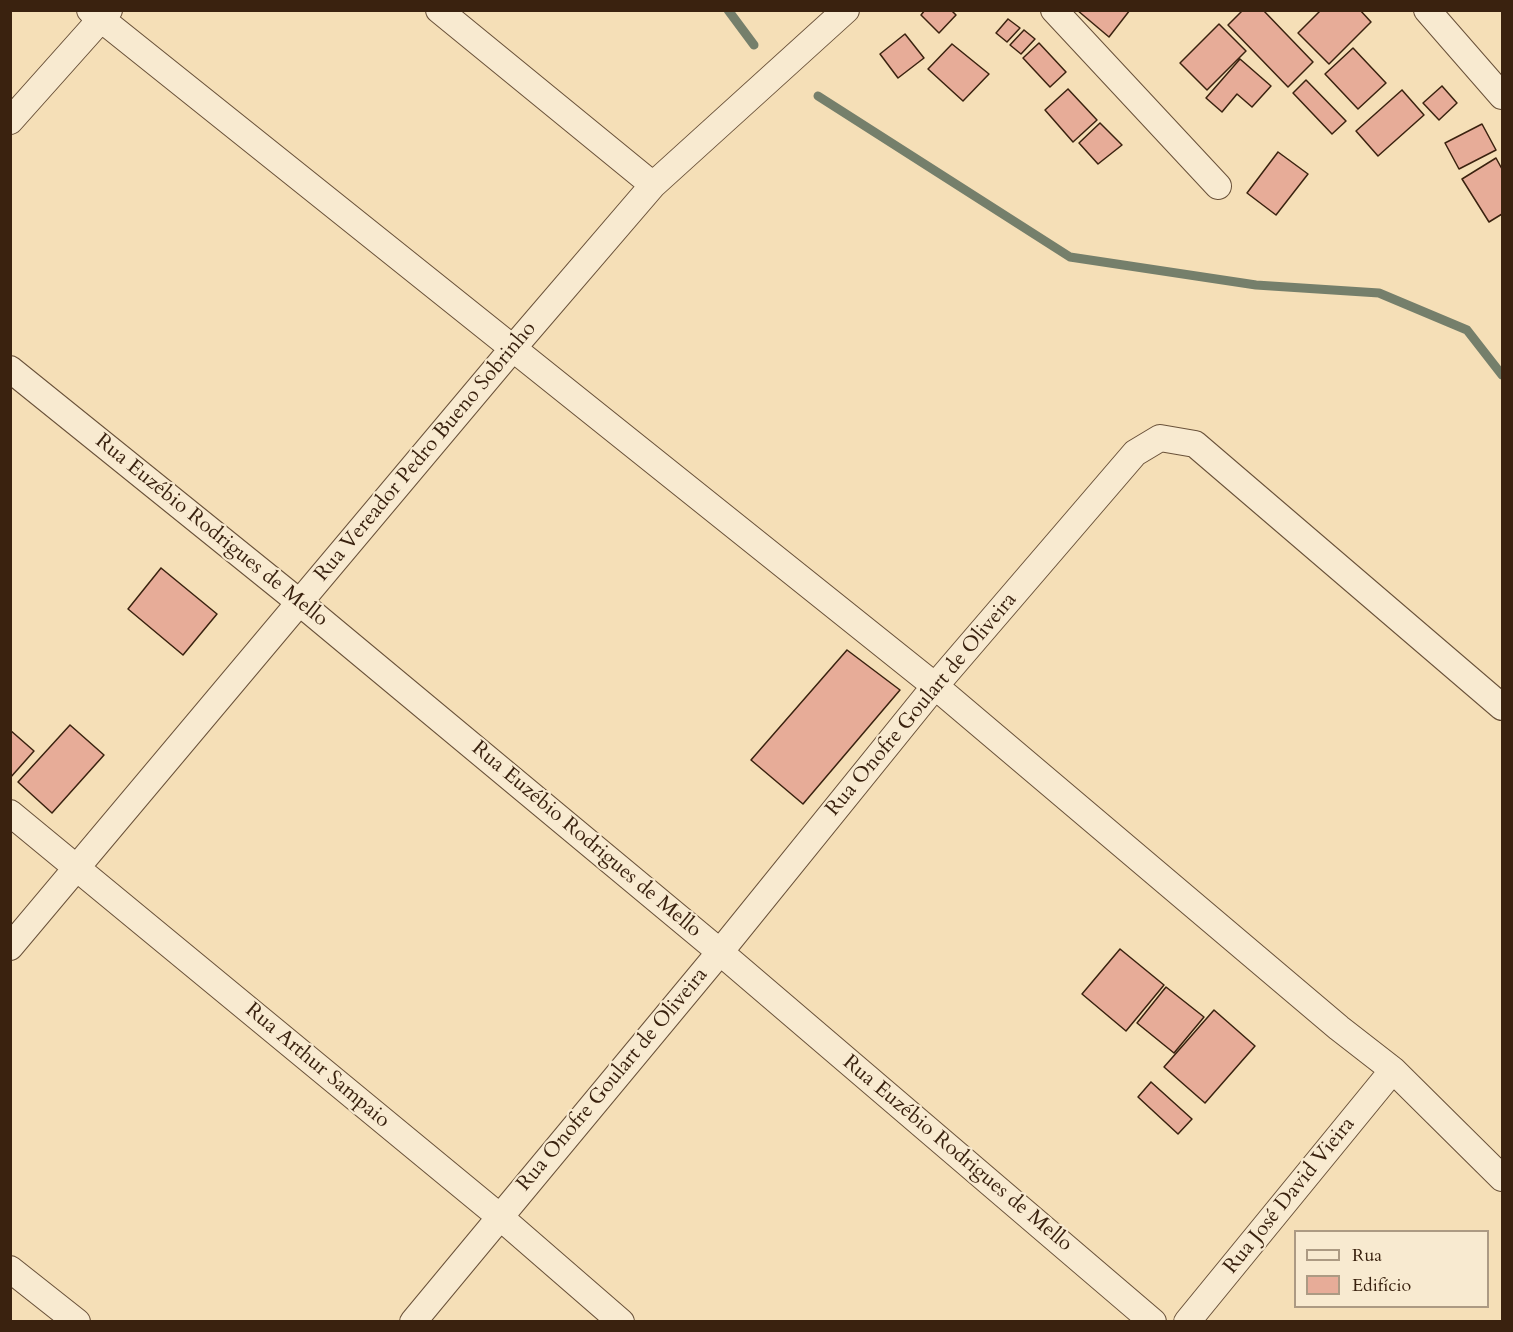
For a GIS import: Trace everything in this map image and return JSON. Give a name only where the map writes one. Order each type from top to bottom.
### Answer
[{"type":"street","points":[[440,10],[653,185]]},
{"type":"street","name":"Rua Vereador Pedro Bueno Sobrinho","points":[[10,947],[653,185],[846,10]]},
{"type":"street","points":[[1054,10],[1218,186]]},
{"type":"street","points":[[1427,10],[1503,96]]},
{"type":"street","points":[[10,121],[100,14],[935,686],[1339,1028],[1393,1070],[1503,1178]]},
{"type":"street","name":"Rua Euzébio Rodrigues de Mello","points":[[10,369],[299,602],[720,952],[1153,1322]]},
{"type":"street","name":"Rua Onofre Goulart de Oliveira","points":[[413,1322],[720,952],[935,686],[1136,453],[1160,438],[1195,444],[1503,707]]},
{"type":"street","name":"Rua Arthur Sampaio","points":[[10,813],[500,1217],[621,1322]]},
{"type":"street","name":"Rua José David Vieira","points":[[1187,1322],[1393,1070]]},
{"type":"street","points":[[10,1269],[77,1322]]},
{"type":"building","points":[[925,10],[951,10],[956,15],[939,33],[921,15]]},
{"type":"building","points":[[1077,10],[1130,10],[1109,37]]},
{"type":"building","points":[[1243,10],[1263,10],[1313,62],[1288,87],[1228,25]]},
{"type":"building","points":[[1321,10],[1360,10],[1371,22],[1329,64],[1298,33]]},
{"type":"building","points":[[1008,19],[1020,28],[1007,42],[996,33]]},
{"type":"building","points":[[1219,24],[1246,51],[1207,90],[1180,63]]},
{"type":"building","points":[[1024,30],[1035,39],[1021,54],[1010,45]]},
{"type":"building","points":[[905,34],[924,58],[898,78],[880,54]]},
{"type":"building","points":[[1039,43],[1066,72],[1050,87],[1023,58]]},
{"type":"building","points":[[952,44],[989,74],[963,101],[928,69]]},
{"type":"building","points":[[1353,48],[1386,83],[1358,109],[1325,74]]},
{"type":"building","points":[[1240,59],[1271,86],[1252,107],[1237,94],[1222,112],[1206,98]]},
{"type":"building","points":[[1306,80],[1346,121],[1332,134],[1293,93]]},
{"type":"building","points":[[1442,86],[1457,103],[1439,120],[1423,103]]},
{"type":"building","points":[[1068,89],[1097,120],[1073,142],[1045,110]]},
{"type":"building","points":[[1402,90],[1424,115],[1378,156],[1356,131]]},
{"type":"building","points":[[1100,123],[1122,145],[1098,164],[1079,143]]},
{"type":"building","points":[[1482,124],[1496,150],[1459,169],[1445,143]]},
{"type":"building","points":[[1278,152],[1308,174],[1276,215],[1247,193]]},
{"type":"building","points":[[1496,158],[1502,169],[1502,214],[1489,222],[1462,179]]},
{"type":"building","points":[[161,568],[217,614],[183,655],[128,609]]},
{"type":"building","points":[[847,650],[900,690],[803,804],[751,760]]},
{"type":"building","points":[[70,725],[104,755],[52,813],[18,782]]},
{"type":"building","points":[[10,730],[34,751],[10,778]]},
{"type":"building","points":[[1120,949],[1164,985],[1126,1031],[1082,994]]},
{"type":"building","points":[[1166,987],[1204,1017],[1174,1053],[1137,1023]]},
{"type":"building","points":[[1214,1010],[1255,1046],[1205,1103],[1164,1067]]},
{"type":"building","points":[[1151,1082],[1192,1119],[1178,1134],[1138,1097]]},
{"type":"waterway","points":[[728,10],[754,45]]},
{"type":"waterway","points":[[818,96],[1070,257],[1256,285],[1379,293],[1467,330],[1502,375]]}]
